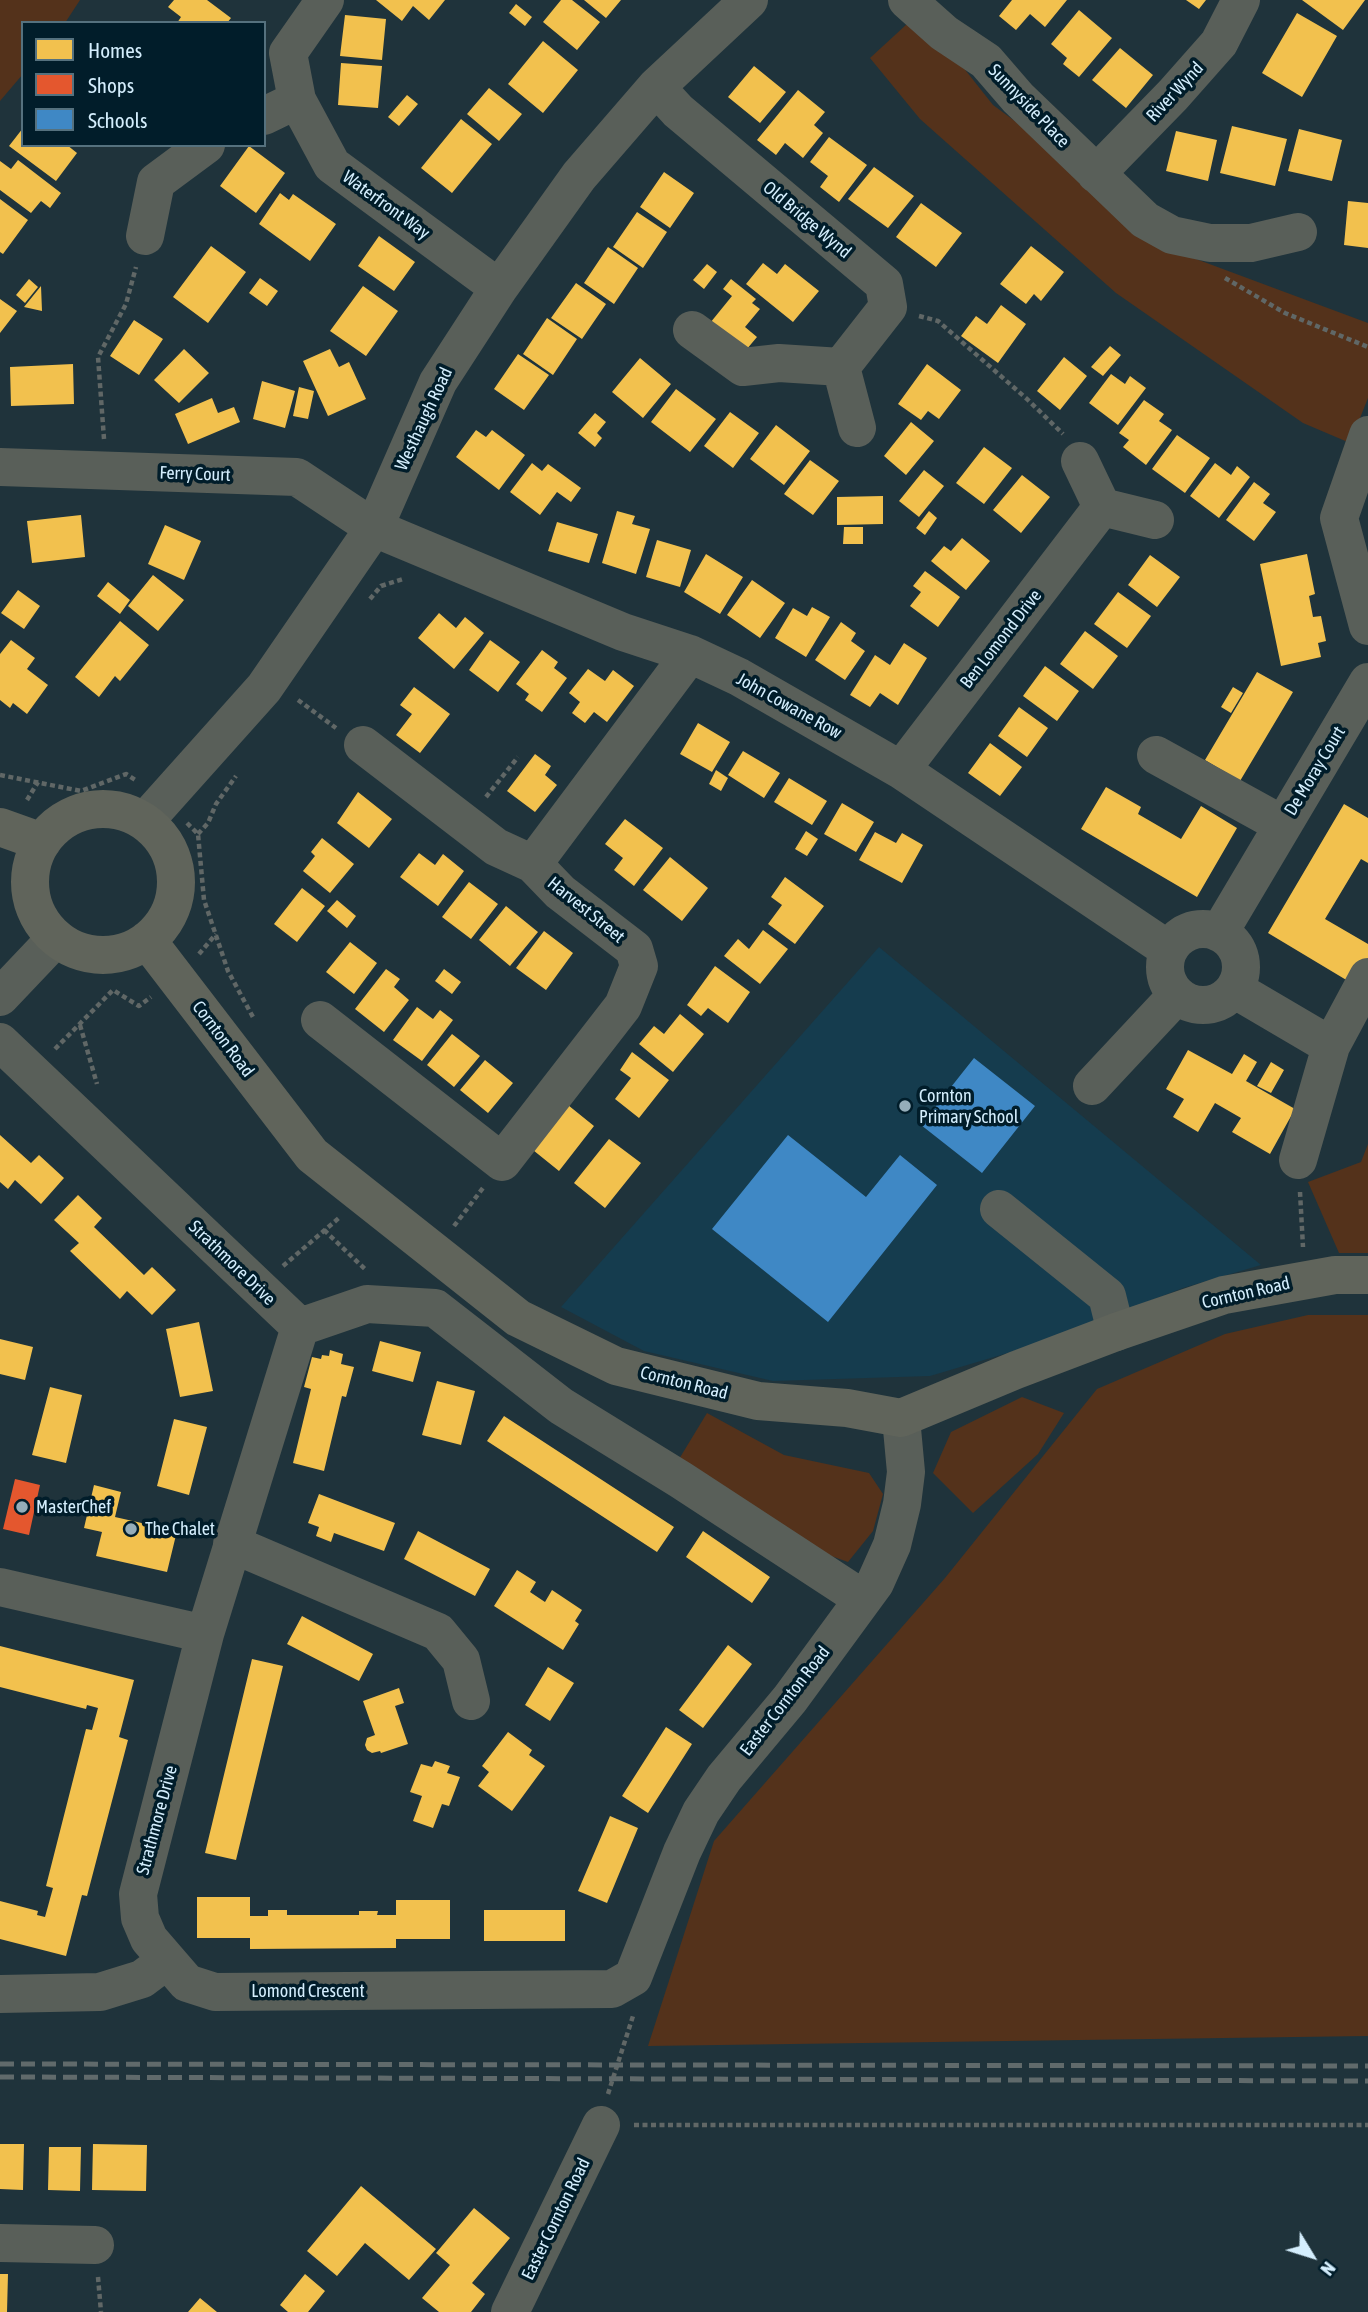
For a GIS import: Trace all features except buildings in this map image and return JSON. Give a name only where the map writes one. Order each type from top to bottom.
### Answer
[{"type":"main road","points":[[88,810],[155,811],[176,883],[169,914],[147,940],[116,954],[93,954],[72,948],[56,938],[36,912],[30,884],[32,863],[42,842],[58,824],[88,810]]},
{"type":"main road","points":[[0,827],[42,842]]},
{"type":"main road","name":"Cornton Road","points":[[147,940],[312,1155],[518,1318],[616,1366],[758,1401],[847,1408],[901,1418],[1016,1370],[1224,1295],[1335,1275],[1368,1275]]},
{"type":"street","name":"Waterfront Way","points":[[325,0],[288,53],[281,108],[332,165],[499,288]]},
{"type":"street","name":"Westhaugh Road","points":[[155,811],[264,688],[374,528],[438,382],[499,288],[579,176],[656,88],[749,0]]},
{"type":"street","name":"Sunnyside Place","points":[[906,0],[944,33],[986,61],[1018,98],[1145,220],[1172,235],[1210,243],[1251,243],[1298,232]]},
{"type":"street","name":"River Wynd","points":[[1096,174],[1219,43],[1241,0]]},
{"type":"street","name":"Old Bridge Wynd","points":[[656,88],[678,111],[884,285],[888,307]]},
{"type":"street","points":[[145,236],[156,183],[203,147]]},
{"type":"street","points":[[841,367],[888,307]]},
{"type":"street","points":[[692,330],[743,367],[779,363],[841,367]]},
{"type":"street","points":[[841,367],[857,428]]},
{"type":"street","points":[[1368,435],[1339,518],[1368,626]]},
{"type":"street","points":[[1080,461],[1102,507],[1155,520]]},
{"type":"street","name":"Ferry Court","points":[[5,477],[106,471],[298,477],[374,528]]},
{"type":"street","name":"Ben Lomond Drive","points":[[901,770],[1102,507]]},
{"type":"street","name":"John Cowane Row","points":[[374,528],[622,632],[690,654],[739,677],[901,770],[1169,950]]},
{"type":"street","points":[[533,864],[690,654]]},
{"type":"street","name":"De Moray Court","points":[[1219,933],[1368,682]]},
{"type":"street","name":"Harvest Street","points":[[363,745],[496,847],[533,864],[560,892],[634,949],[639,966],[623,1006],[502,1162]]},
{"type":"street","name":"De Moray Court","points":[[1156,755],[1283,825]]},
{"type":"street","points":[[1208,929],[1219,933],[1236,947],[1240,957],[1239,979],[1234,989],[1225,999],[1213,1004],[1188,1002],[1177,995],[1170,985],[1166,974],[1169,950],[1176,941],[1196,930],[1208,929]]},
{"type":"street","points":[[0,997],[56,938]]},
{"type":"street","points":[[1298,1160],[1331,1046],[1368,977]]},
{"type":"street","points":[[1234,989],[1331,1046]]},
{"type":"street","points":[[1092,1086],[1177,995]]},
{"type":"street","points":[[320,1020],[502,1162]]},
{"type":"street","name":"Strathmore Drive","points":[[0,1042],[300,1327],[205,1634],[138,1894],[140,1918],[149,1939],[166,1961]]},
{"type":"street","points":[[999,1209],[1107,1296],[1116,1332]]},
{"type":"street","points":[[300,1327],[367,1304],[435,1308],[561,1406],[681,1480],[863,1599]]},
{"type":"street","name":"Easter Cornton Road","points":[[633,1978],[682,1852],[701,1812],[724,1778],[790,1699],[875,1583],[892,1545],[902,1504],[906,1472],[901,1418]]},
{"type":"street","points":[[232,1544],[438,1632],[461,1660],[471,1701]]},
{"type":"street","points":[[0,1587],[205,1634]]},
{"type":"street","points":[[0,1994],[100,1992],[142,1979],[166,1961]]},
{"type":"street","name":"Lomond Crescent","points":[[166,1961],[187,1983],[215,1992],[612,1989],[633,1978]]},
{"type":"street","name":"Easter Cornton Road","points":[[510,2312],[601,2126]]},
{"type":"street","points":[[0,2242],[95,2245]]},
{"type":"path","points":[[106,471],[98,357],[126,304],[145,236]]},
{"type":"path","points":[[1215,272],[1284,313],[1368,347]]},
{"type":"path","points":[[888,307],[938,321],[1077,447],[1080,461]]},
{"type":"path","points":[[369,601],[380,586],[409,578]]},
{"type":"path","points":[[296,702],[298,700],[363,745]]},
{"type":"path","points":[[484,800],[518,757]]},
{"type":"path","points":[[238,772],[198,834],[204,900],[228,971],[257,1026]]},
{"type":"path","points":[[0,775],[82,791],[127,774],[155,811],[198,834]]},
{"type":"path","points":[[32,1073],[114,990],[139,1006],[177,980],[216,934]]},
{"type":"path","points":[[1298,1160],[1305,1280]]},
{"type":"path","points":[[435,1251],[502,1162]]},
{"type":"path","points":[[258,1287],[364,1196]]},
{"type":"path","points":[[633,1978],[636,2009],[612,2078],[601,2126],[1368,2124]]},
{"type":"shaded area","points":[[0,0],[80,0],[66,21],[21,21],[21,76],[0,101]]},
{"type":"shaded area","points":[[907,24],[955,57],[993,105],[1050,147],[1153,243],[1368,323],[1368,398],[1350,443],[1303,423],[1116,293],[920,119],[870,58]]},
{"type":"shaded area","name":"Cornton Primary School","points":[[879,947],[1261,1265],[1183,1288],[1038,1344],[930,1376],[773,1381],[644,1351],[561,1307]]},
{"type":"shaded area","points":[[1368,1144],[1368,1253],[1339,1253],[1308,1182],[1361,1162]]},
{"type":"shaded area","points":[[1308,1315],[1368,1315],[1368,2036],[648,2046],[714,1841],[945,1578],[1097,1389],[1225,1334]]},
{"type":"shaded area","points":[[1022,1397],[1064,1413],[1038,1454],[973,1513],[933,1473],[951,1432]]},
{"type":"shaded area","points":[[707,1413],[784,1455],[869,1473],[883,1494],[873,1531],[848,1562],[806,1547],[673,1469]]},
{"type":"railway","points":[[0,2064],[1368,2066]]},
{"type":"railway","points":[[0,2077],[1368,2081]]},
{"type":"place","name":"Cornton Primary School","points":[[905,1106]]},
{"type":"place","name":"MasterChef","points":[[22,1507]]},
{"type":"place","name":"The Chalet","points":[[131,1529]]}]
